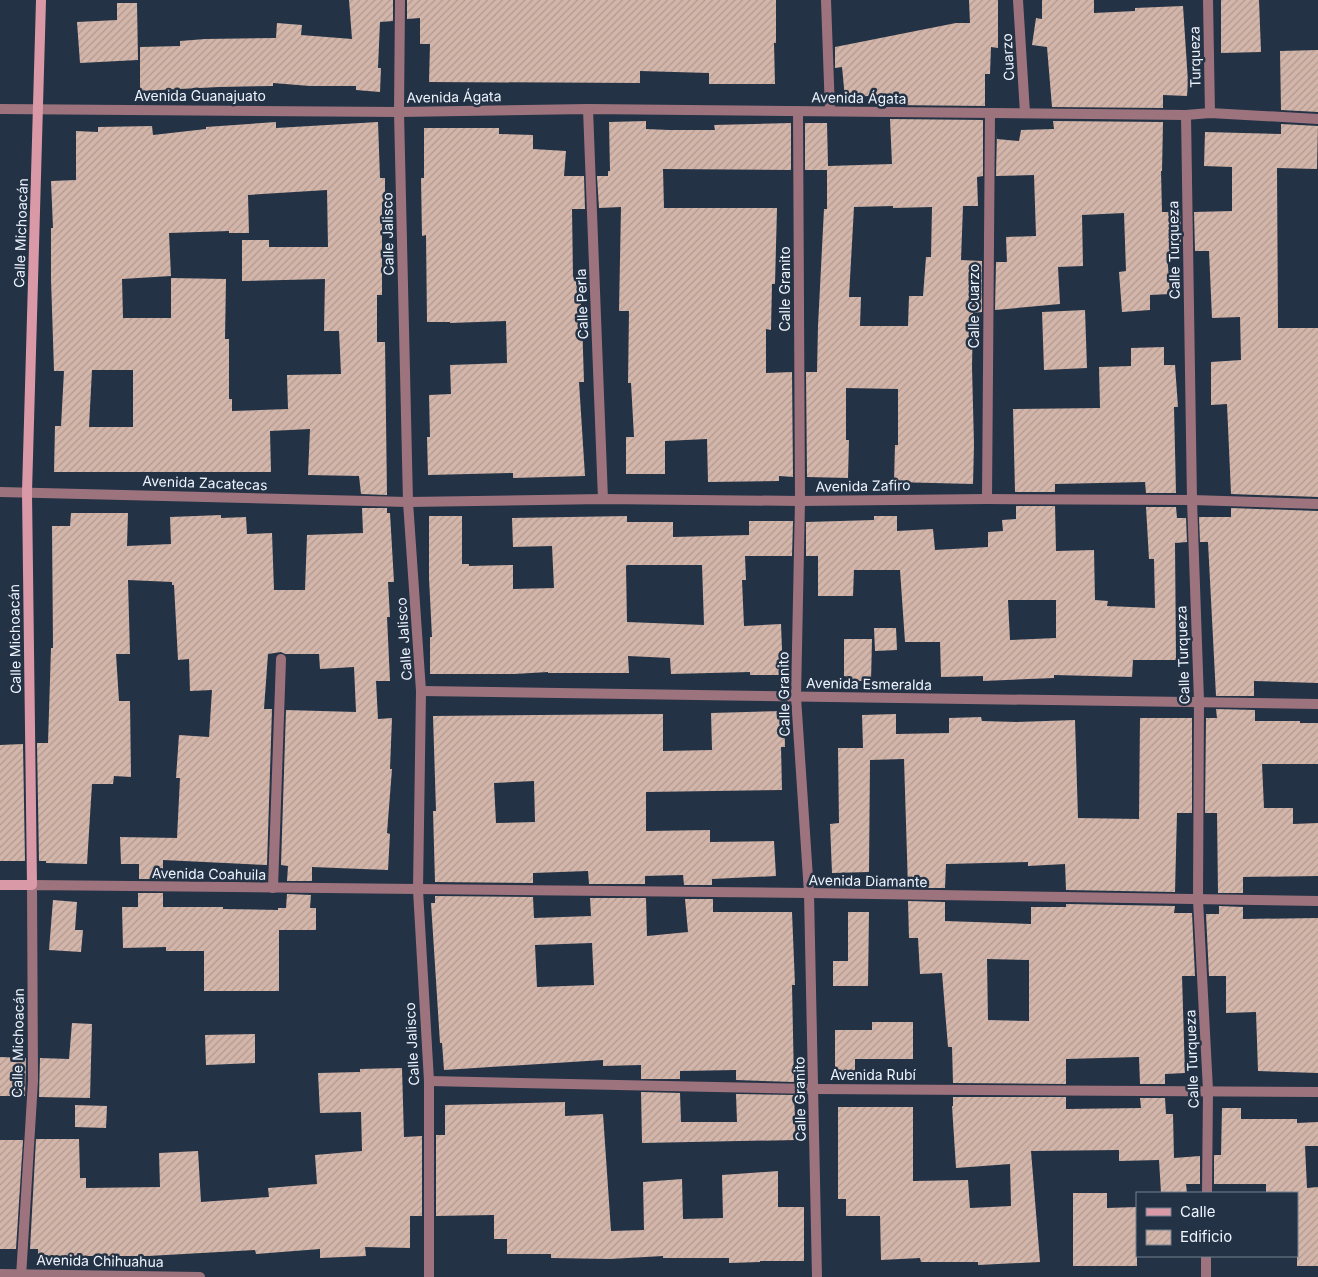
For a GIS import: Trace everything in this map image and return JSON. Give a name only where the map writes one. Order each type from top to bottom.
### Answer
[{"type":"street","name":"Calle Michoacán","points":[[21,1275],[33,1081],[27,492],[40,0]]},
{"type":"street","name":"Calle Jalisco","points":[[400,0],[399,112],[408,502],[421,691],[418,890],[429,1081],[429,1277]]},
{"type":"street","points":[[826,0],[830,111]]},
{"type":"street","name":"Cuarzo","points":[[1018,0],[1025,113]]},
{"type":"street","name":"Turqueza","points":[[1208,0],[1210,113]]},
{"type":"street","name":"Avenida Guanajuato","points":[[0,109],[399,112]]},
{"type":"street","name":"Avenida Ágata","points":[[399,112],[588,109],[990,114],[1186,115],[1210,113],[1318,119]]},
{"type":"street","name":"Calle Perla","points":[[588,109],[603,499]]},
{"type":"street","name":"Calle Granito","points":[[798,111],[800,500],[796,697],[809,893],[817,1277]]},
{"type":"street","name":"Calle Cuarzo","points":[[987,499],[990,114]]},
{"type":"street","name":"Calle Turqueza","points":[[1186,115],[1192,500],[1199,701],[1198,900],[1208,1090],[1207,1192]]},
{"type":"street","name":"Avenida Zacatecas","points":[[0,492],[408,502]]},
{"type":"street","name":"Avenida Zafiro","points":[[408,502],[603,499],[987,499],[1192,500],[1318,504]]},
{"type":"street","points":[[273,888],[282,659]]},
{"type":"street","name":"Avenida Esmeralda","points":[[421,691],[1318,704]]},
{"type":"street","name":"Avenida Coahuila","points":[[0,885],[418,890]]},
{"type":"street","name":"Avenida Diamante","points":[[418,890],[809,893],[1318,901]]},
{"type":"street","name":"Avenida Rubí","points":[[429,1081],[814,1089],[1318,1092]]},
{"type":"street","points":[[1206,1257],[1206,1277]]},
{"type":"street","name":"Avenida Chihuahua","points":[[0,1274],[200,1277]]},
{"type":"building","points":[[349,0],[393,0],[393,21],[380,22],[378,68],[381,68],[380,92],[356,90],[356,86],[310,86],[273,83],[273,86],[140,91],[140,47],[180,46],[180,41],[205,39],[276,38],[277,23],[302,25],[301,35],[352,39]]},
{"type":"building","points":[[407,0],[776,0],[775,84],[709,84],[709,73],[640,71],[640,83],[429,82],[430,44],[420,44],[420,18],[407,19]]},
{"type":"building","points":[[969,0],[998,0],[998,48],[991,47],[990,74],[985,74],[985,106],[890,105],[890,94],[845,98],[842,67],[835,68],[835,47],[956,23],[970,23]]},
{"type":"building","points":[[1042,0],[1094,0],[1094,13],[1135,11],[1135,8],[1183,6],[1188,82],[1187,96],[1163,95],[1163,108],[1052,107],[1047,47],[1032,45],[1036,18],[1042,19]]},
{"type":"building","points":[[1221,0],[1259,0],[1261,52],[1221,53]]},
{"type":"building","points":[[117,3],[137,3],[138,60],[80,63],[77,22],[117,20]]},
{"type":"building","points":[[1318,50],[1318,112],[1281,110],[1280,51]]},
{"type":"building","points":[[890,119],[983,120],[983,176],[977,177],[978,206],[963,206],[961,260],[982,261],[982,312],[973,313],[973,484],[894,482],[895,445],[898,445],[898,389],[846,388],[846,440],[849,440],[848,478],[807,477],[806,372],[817,372],[824,209],[827,209],[827,170],[805,170],[805,123],[827,123],[828,166],[892,164]],"holes":[[[893,206],[893,208],[932,207],[931,257],[926,257],[923,296],[909,296],[908,326],[860,326],[861,297],[849,297],[854,207]]]},
{"type":"building","points":[[646,121],[646,129],[669,130],[715,130],[714,125],[791,123],[791,170],[663,169],[664,208],[777,208],[775,284],[772,284],[771,330],[766,329],[766,373],[792,372],[793,477],[779,476],[779,481],[708,482],[707,439],[665,441],[665,474],[626,474],[626,437],[634,437],[631,383],[628,383],[629,311],[619,311],[621,207],[599,208],[597,176],[608,176],[608,171],[610,171],[609,122]]},
{"type":"building","points":[[1053,121],[1163,122],[1162,212],[1181,212],[1181,251],[1167,252],[1170,294],[1150,295],[1150,310],[1122,312],[1119,272],[1126,271],[1124,213],[1082,215],[1083,266],[1058,267],[1060,304],[995,310],[996,262],[1007,262],[1006,237],[1036,236],[1034,175],[996,176],[997,131],[997,139],[1019,141],[1021,130],[1054,129]]},
{"type":"building","points":[[276,122],[276,128],[378,122],[380,178],[385,178],[385,202],[382,202],[382,295],[377,295],[377,342],[385,342],[387,495],[361,494],[359,476],[308,475],[310,429],[270,431],[271,472],[54,472],[55,426],[61,426],[64,371],[54,371],[51,279],[51,228],[53,228],[51,181],[76,180],[76,131],[98,132],[98,127],[152,126],[153,135],[206,129],[206,127]],"holes":[[[327,190],[328,247],[269,247],[269,240],[242,240],[242,281],[325,279],[324,331],[339,331],[341,374],[287,375],[288,409],[232,411],[232,399],[229,399],[229,339],[225,339],[226,279],[171,278],[171,318],[123,318],[122,279],[171,276],[169,233],[229,231],[229,233],[249,233],[248,195]],[[92,370],[133,370],[133,427],[89,427]]]},
{"type":"building","points":[[1281,124],[1318,126],[1317,169],[1277,168],[1278,328],[1318,328],[1318,497],[1231,494],[1227,404],[1211,405],[1211,362],[1241,360],[1240,317],[1212,318],[1209,251],[1195,251],[1194,212],[1232,211],[1232,167],[1204,166],[1205,132],[1281,134]]},
{"type":"building","points":[[424,128],[499,128],[499,134],[533,135],[533,149],[566,151],[564,176],[584,176],[585,209],[572,209],[573,277],[579,277],[582,320],[584,382],[579,382],[585,476],[513,478],[513,473],[428,475],[427,437],[430,437],[429,395],[451,394],[450,365],[507,363],[506,321],[427,322],[426,235],[422,236],[421,178],[424,178]]},
{"type":"building","points":[[1085,310],[1087,368],[1044,370],[1042,312]]},
{"type":"building","points":[[1164,347],[1164,365],[1175,365],[1178,407],[1174,407],[1176,493],[1146,493],[1145,482],[1055,484],[1055,492],[1015,492],[1013,409],[1100,408],[1099,367],[1131,366],[1131,348]]},
{"type":"building","points":[[1016,506],[1055,506],[1056,551],[1094,550],[1095,600],[1108,601],[1107,606],[1155,608],[1154,559],[1149,559],[1146,507],[1176,507],[1177,518],[1186,518],[1187,542],[1175,543],[1176,660],[1133,660],[1132,677],[1054,675],[1054,678],[983,681],[983,676],[941,677],[940,642],[905,642],[900,570],[854,570],[853,596],[818,596],[818,556],[806,556],[806,522],[874,520],[874,516],[897,516],[897,531],[933,529],[935,550],[988,547],[988,532],[1003,531],[1002,520],[1016,519]],"holes":[[[1008,600],[1056,600],[1056,638],[1010,640]]]},
{"type":"building","points":[[362,508],[387,508],[387,513],[390,513],[394,582],[388,582],[390,617],[387,617],[390,681],[376,681],[378,719],[392,718],[390,769],[392,769],[387,833],[390,834],[388,870],[312,867],[312,881],[287,881],[288,866],[281,865],[286,710],[356,712],[354,667],[320,669],[319,654],[285,654],[281,652],[268,654],[264,709],[272,709],[267,865],[163,860],[163,879],[139,879],[139,864],[121,864],[120,837],[177,838],[180,778],[176,778],[179,735],[209,737],[212,690],[190,691],[189,659],[178,660],[174,585],[172,585],[172,582],[128,580],[130,654],[116,654],[119,701],[130,701],[131,777],[114,776],[113,784],[92,784],[87,864],[46,863],[46,861],[39,861],[37,743],[48,743],[51,648],[53,648],[52,526],[70,526],[71,513],[128,513],[127,546],[171,544],[170,517],[221,515],[221,518],[246,517],[247,534],[272,533],[274,590],[305,590],[307,535],[363,533]]},
{"type":"building","points":[[1231,508],[1318,511],[1318,683],[1254,681],[1254,696],[1216,696],[1208,542],[1200,542],[1199,517],[1231,517]]},
{"type":"building","points":[[429,516],[462,516],[462,564],[469,564],[469,566],[513,565],[513,589],[554,588],[552,546],[513,547],[512,518],[627,516],[627,522],[673,522],[673,537],[749,535],[749,521],[793,521],[792,556],[745,556],[746,580],[742,580],[744,626],[781,624],[783,675],[750,675],[750,672],[671,674],[670,658],[628,656],[629,673],[430,674],[430,637],[432,637],[429,578]],"holes":[[[627,565],[702,565],[704,625],[627,622]]]},
{"type":"building","points":[[874,628],[896,628],[897,650],[875,651]]},
{"type":"building","points":[[844,639],[872,639],[871,681],[849,681],[849,677],[844,676]]},
{"type":"building","points":[[1216,709],[1255,710],[1255,721],[1318,723],[1318,764],[1262,764],[1264,808],[1293,808],[1293,824],[1318,823],[1318,876],[1243,877],[1243,893],[1218,893],[1217,813],[1205,813],[1206,718],[1217,718]]},
{"type":"building","points":[[784,711],[785,747],[781,747],[782,790],[646,792],[646,831],[710,830],[710,842],[774,841],[776,876],[712,879],[712,885],[684,885],[683,875],[645,876],[645,884],[589,884],[588,871],[533,873],[533,883],[435,882],[433,811],[436,811],[433,716],[663,714],[663,751],[712,750],[711,713]],"holes":[[[534,781],[535,822],[496,823],[494,783]]]},
{"type":"building","points":[[896,714],[896,734],[949,733],[949,718],[981,717],[982,721],[1017,722],[1075,720],[1078,818],[1139,819],[1140,718],[1192,718],[1192,813],[1177,813],[1175,892],[1066,890],[1065,864],[1028,866],[1028,862],[946,864],[945,888],[908,888],[904,759],[870,760],[869,872],[832,873],[830,824],[839,823],[838,748],[863,748],[862,715]]},
{"type":"building","points":[[23,744],[25,861],[0,861],[0,745]]},
{"type":"building","points":[[138,893],[163,893],[163,907],[223,907],[223,909],[278,910],[278,908],[286,908],[287,894],[311,895],[310,908],[316,908],[316,930],[279,930],[279,991],[204,991],[204,951],[166,951],[166,947],[123,948],[122,907],[138,907]]},
{"type":"building","points":[[435,896],[533,897],[534,918],[591,916],[590,898],[646,898],[647,936],[688,932],[685,899],[713,899],[713,912],[792,912],[795,985],[792,985],[794,1082],[736,1080],[736,1070],[680,1071],[680,1079],[641,1079],[641,1065],[603,1066],[603,1060],[444,1070],[442,1043],[440,1043],[431,903],[435,903]],"holes":[[[592,943],[594,985],[537,987],[535,945]]]},
{"type":"building","points":[[53,900],[77,902],[75,930],[83,930],[81,952],[49,950]]},
{"type":"building","points":[[908,901],[945,902],[945,921],[1031,924],[1031,907],[1066,907],[1066,904],[1175,906],[1174,913],[1192,913],[1195,976],[1182,976],[1185,1073],[1165,1074],[1165,1084],[1140,1084],[1139,1057],[1066,1059],[1066,1084],[953,1083],[952,1047],[948,1047],[942,973],[920,974],[918,938],[909,938]],"holes":[[[987,959],[1029,960],[1029,1021],[988,1020]]]},
{"type":"building","points":[[1219,906],[1243,907],[1243,919],[1318,918],[1318,1073],[1258,1071],[1256,1012],[1226,1013],[1226,976],[1209,976],[1206,914],[1219,914]]},
{"type":"building","points":[[848,912],[869,912],[868,986],[833,986],[833,961],[848,961]]},
{"type":"building","points":[[872,1022],[913,1022],[913,1059],[855,1059],[855,1074],[835,1074],[835,1030],[872,1030]]},
{"type":"building","points":[[72,1023],[92,1024],[90,1098],[39,1097],[40,1058],[69,1059]]},
{"type":"building","points":[[255,1034],[255,1063],[206,1065],[205,1035]]},
{"type":"building","points":[[0,1057],[26,1058],[25,1096],[0,1096]]},
{"type":"building","points":[[402,1068],[404,1137],[422,1136],[422,1216],[410,1216],[410,1248],[365,1247],[366,1256],[320,1258],[320,1249],[256,1254],[255,1250],[148,1256],[38,1256],[38,1249],[30,1249],[36,1139],[79,1139],[80,1178],[86,1178],[86,1188],[160,1187],[159,1153],[198,1151],[201,1202],[269,1197],[268,1188],[317,1184],[315,1155],[362,1151],[361,1112],[320,1113],[318,1073]]},
{"type":"building","points":[[641,1092],[680,1093],[681,1122],[737,1122],[736,1094],[794,1095],[796,1140],[642,1143]]},
{"type":"building","points":[[953,1097],[1066,1097],[1066,1109],[1141,1108],[1140,1098],[1165,1098],[1166,1114],[1173,1114],[1174,1158],[1200,1156],[1200,1184],[1186,1184],[1187,1192],[1161,1192],[1159,1160],[1119,1161],[1119,1150],[1031,1151],[1040,1262],[978,1265],[978,1262],[921,1262],[920,1258],[881,1260],[880,1216],[846,1216],[846,1199],[838,1199],[838,1107],[913,1107],[913,1181],[968,1180],[970,1208],[1011,1206],[1010,1164],[956,1168]]},
{"type":"building","points":[[565,1102],[565,1116],[603,1114],[611,1231],[644,1230],[643,1182],[682,1179],[683,1219],[723,1218],[722,1175],[778,1171],[778,1207],[804,1207],[804,1261],[729,1263],[729,1258],[663,1258],[663,1256],[610,1259],[551,1258],[551,1254],[507,1254],[507,1239],[494,1239],[494,1215],[436,1216],[436,1135],[445,1135],[445,1105]]},
{"type":"building","points":[[75,1105],[107,1106],[106,1128],[75,1127]]},
{"type":"building","points":[[1222,1108],[1241,1108],[1241,1119],[1297,1119],[1297,1123],[1318,1122],[1318,1146],[1305,1146],[1307,1188],[1318,1187],[1318,1266],[1297,1266],[1298,1192],[1266,1192],[1266,1184],[1214,1184],[1214,1155],[1221,1155]]},
{"type":"building","points":[[0,1140],[23,1140],[16,1249],[0,1249]]},
{"type":"building","points":[[1073,1193],[1107,1193],[1107,1208],[1136,1207],[1137,1266],[1073,1266]]}]
